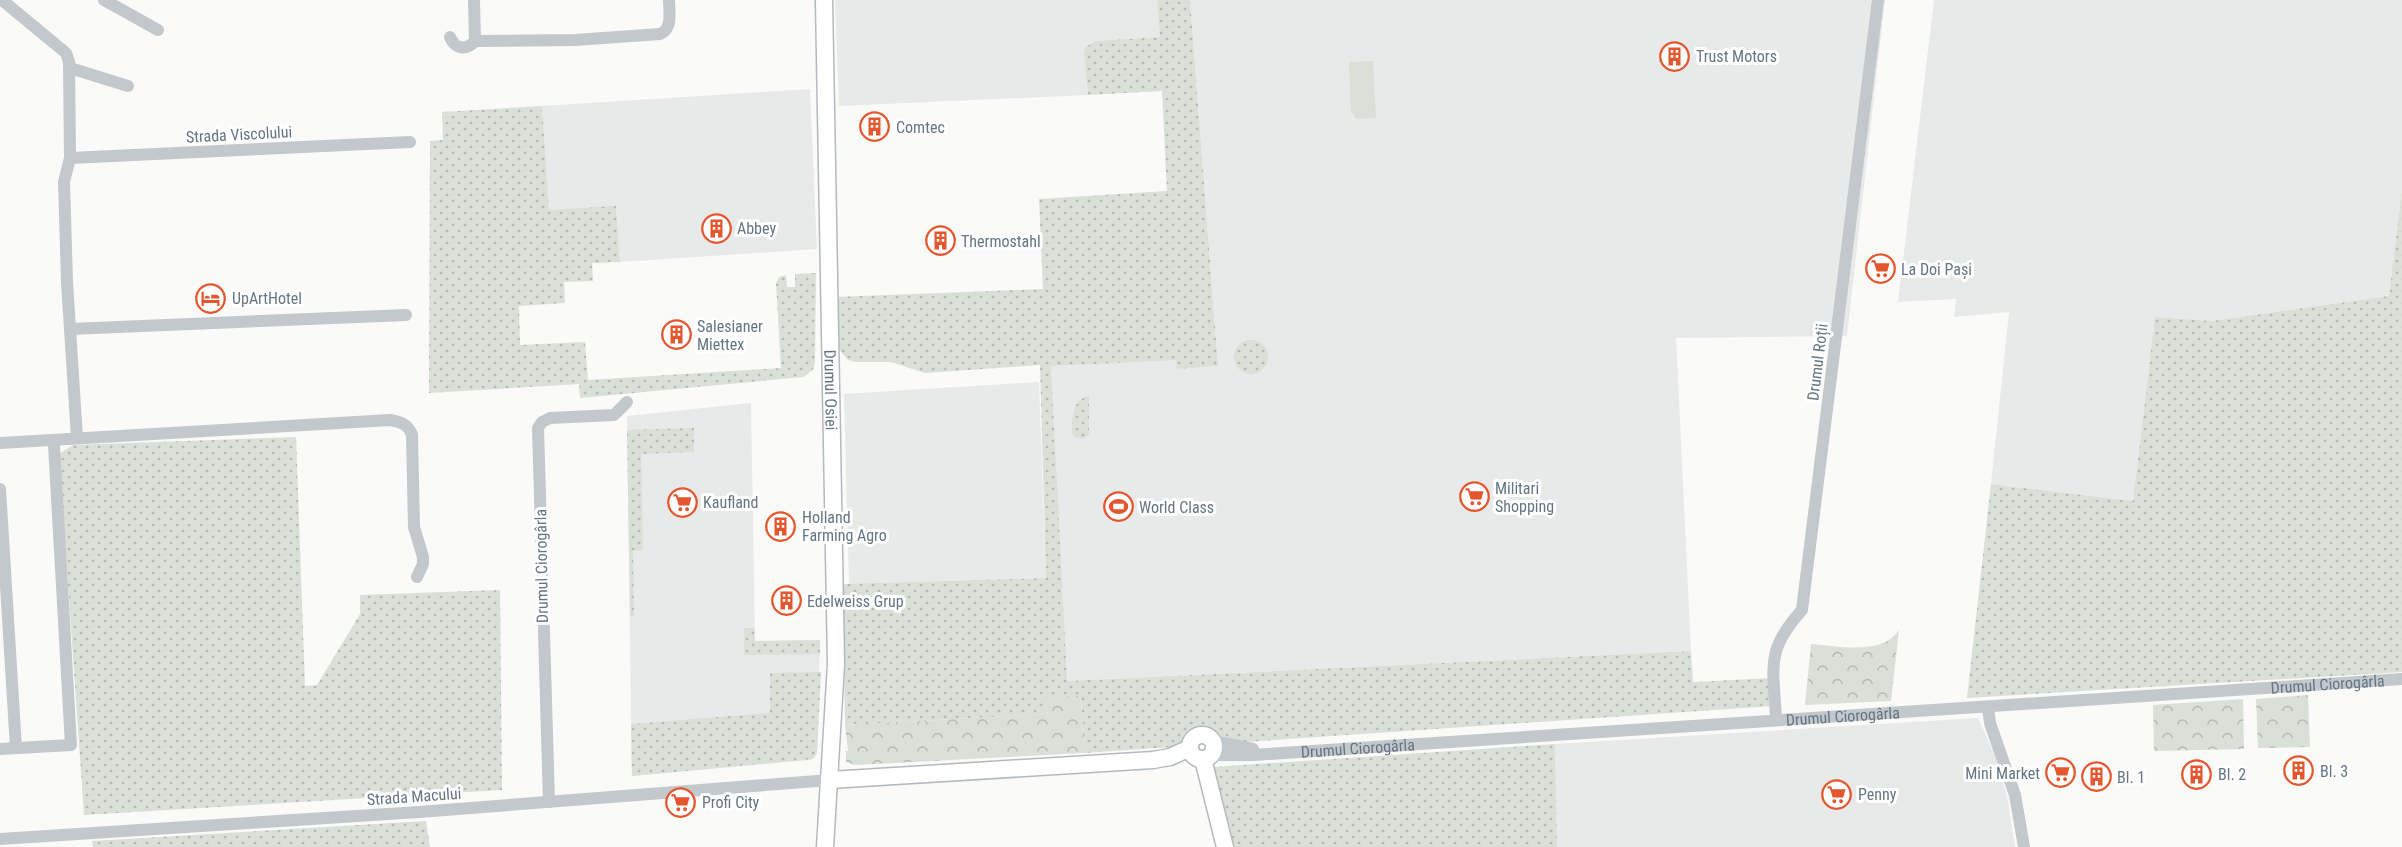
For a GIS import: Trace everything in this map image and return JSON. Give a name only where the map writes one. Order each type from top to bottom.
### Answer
[{"type":"street","points":[[2,0],[66,53],[70,68],[70,158],[64,182],[77,438]]},
{"type":"street","points":[[104,0],[158,30]]},
{"type":"street","points":[[474,0],[475,42]]},
{"type":"street","points":[[450,37],[452,42],[461,48],[467,48],[475,42],[576,40],[660,34],[664,33],[669,26],[669,0]]},
{"type":"street","name":"Drumul Osiei","points":[[824,0],[836,664],[825,847]]},
{"type":"street","name":"Drumul Roții","points":[[1776,720],[1773,663],[1781,636],[1802,609],[1878,0]]},
{"type":"street","points":[[70,68],[128,86]]},
{"type":"street","name":"Strada Viscolului","points":[[70,158],[410,142]]},
{"type":"street","points":[[70,329],[406,315]]},
{"type":"street","name":"Drumul Ciorogârla","points":[[549,802],[538,428],[542,422],[550,418],[614,415],[627,402]]},
{"type":"street","points":[[0,443],[390,420],[405,424],[410,428],[412,435],[414,527],[423,557],[423,564],[417,577]]},
{"type":"street","points":[[0,448],[64,444],[77,438]]},
{"type":"street","points":[[0,749],[71,745],[54,445]]},
{"type":"street","points":[[0,489],[16,748]]},
{"type":"street","name":"Drumul Ciorogârla","points":[[1209,752],[1253,755],[2402,679]]},
{"type":"street","points":[[1988,707],[1990,723],[2015,795],[2024,847]]},
{"type":"street","points":[[830,780],[1153,760],[1170,757],[1190,748],[1193,755],[1209,752],[1225,847]]},
{"type":"street","points":[[807,781],[822,772],[831,758]]},
{"type":"street","name":"Strada Macului","points":[[0,839],[86,840],[830,780]]},
{"type":"shaded area","points":[[835,0],[1157,0],[1160,37],[1095,41],[1090,44],[1084,53],[1088,95],[839,106]]},
{"type":"shaded area","points":[[1190,0],[1885,0],[1847,336],[1676,338],[1691,651],[1066,681],[1051,366],[1177,359],[1177,369],[1218,366]]},
{"type":"shaded area","points":[[1934,0],[2402,0],[2402,190],[2389,296],[2212,321],[2155,317],[2133,501],[1991,484],[2009,312],[1954,317],[1956,299],[1898,302]]},
{"type":"shaded area","points":[[810,89],[817,249],[620,262],[616,207],[549,211],[542,106]]},
{"type":"shaded area","points":[[1039,382],[1046,578],[849,584],[844,394]]},
{"type":"shaded area","points":[[751,403],[755,641],[820,640],[817,753],[810,760],[632,776],[627,416]]},
{"type":"shaded area","points":[[1978,718],[1997,760],[2008,801],[2015,847],[1557,847],[1555,744]]},
{"type":"green space","points":[[1157,0],[1190,0],[1218,366],[1177,369],[1176,360],[1051,366],[1067,681],[1691,651],[1693,682],[1772,678],[1773,706],[1084,753],[1081,697],[1046,714],[845,725],[843,584],[1046,578],[1040,365],[925,373],[891,362],[848,360],[838,348],[835,297],[1043,289],[1039,199],[1167,191],[1162,91],[1088,95],[1084,53],[1086,47],[1095,41],[1160,37]]},
{"type":"green space","points":[[1373,61],[1376,118],[1356,119],[1351,111],[1349,62]]},
{"type":"green space","points":[[542,106],[549,210],[616,206],[620,262],[592,263],[593,281],[564,282],[565,303],[519,306],[520,345],[585,342],[588,380],[781,368],[776,283],[779,277],[786,275],[787,287],[795,287],[795,274],[816,273],[813,370],[803,377],[580,398],[579,384],[429,393],[430,141],[443,140],[442,112]]},
{"type":"green space","points":[[2402,190],[2402,672],[1967,698],[1991,484],[2133,501],[2155,317],[2212,321],[2389,296]]},
{"type":"green space","points":[[1251,340],[1263,345],[1268,357],[1263,369],[1251,374],[1239,369],[1234,357],[1239,345]]},
{"type":"green space","points":[[1089,396],[1089,435],[1076,438],[1072,433],[1074,410],[1079,401]]},
{"type":"green space","points":[[694,428],[694,452],[641,454],[643,550],[633,551],[634,616],[630,616],[627,430]]},
{"type":"green space","points":[[296,437],[305,686],[317,685],[360,614],[360,595],[500,590],[502,790],[84,815],[59,454],[73,445]]},
{"type":"green space","points":[[744,628],[754,628],[755,641],[820,640],[820,654],[744,655]]},
{"type":"green space","points":[[1899,630],[1891,701],[1805,705],[1811,644],[1858,648],[1871,646],[1891,638]]},
{"type":"green space","points":[[821,672],[817,753],[813,759],[632,776],[631,724],[770,713],[770,673]]},
{"type":"green space","points":[[2308,695],[2310,747],[2258,748],[2256,699]]},
{"type":"green space","points":[[1081,696],[1084,753],[855,765],[846,762],[846,751],[848,751],[845,725],[1045,714],[1045,698]]},
{"type":"green space","points":[[2243,699],[2244,749],[2154,751],[2153,705]]},
{"type":"green space","points":[[1555,744],[1557,847],[1233,847],[1213,767]]},
{"type":"green space","points":[[426,821],[430,847],[93,847],[92,841]]},
{"type":"place","name":"Trust Motors","points":[[1675,56]]},
{"type":"place","name":"Comtec","points":[[875,127]]},
{"type":"place","name":"Abbey","points":[[716,228]]},
{"type":"place","name":"Thermostahl","points":[[940,241]]},
{"type":"place","name":"La Doi Pași","points":[[1880,269]]},
{"type":"place","name":"UpArtHotel","points":[[211,298]]},
{"type":"place","name":"Salesianer Miettex","points":[[676,335]]},
{"type":"place","name":"Militari Shopping","points":[[1474,497]]},
{"type":"place","name":"Kaufland","points":[[682,502]]},
{"type":"place","name":"World Class","points":[[1118,507]]},
{"type":"place","name":"Holland Farming Agro","points":[[781,526]]},
{"type":"place","name":"Edelweiss Grup","points":[[786,601]]},
{"type":"place","name":"Bl. 3","points":[[2299,771]]},
{"type":"place","name":"Mini Market","points":[[2061,773]]},
{"type":"place","name":"Bl. 2","points":[[2197,774]]},
{"type":"place","name":"Bl. 1","points":[[2096,777]]},
{"type":"place","name":"Penny","points":[[1837,794]]},
{"type":"place","name":"Profi City","points":[[681,802]]}]
